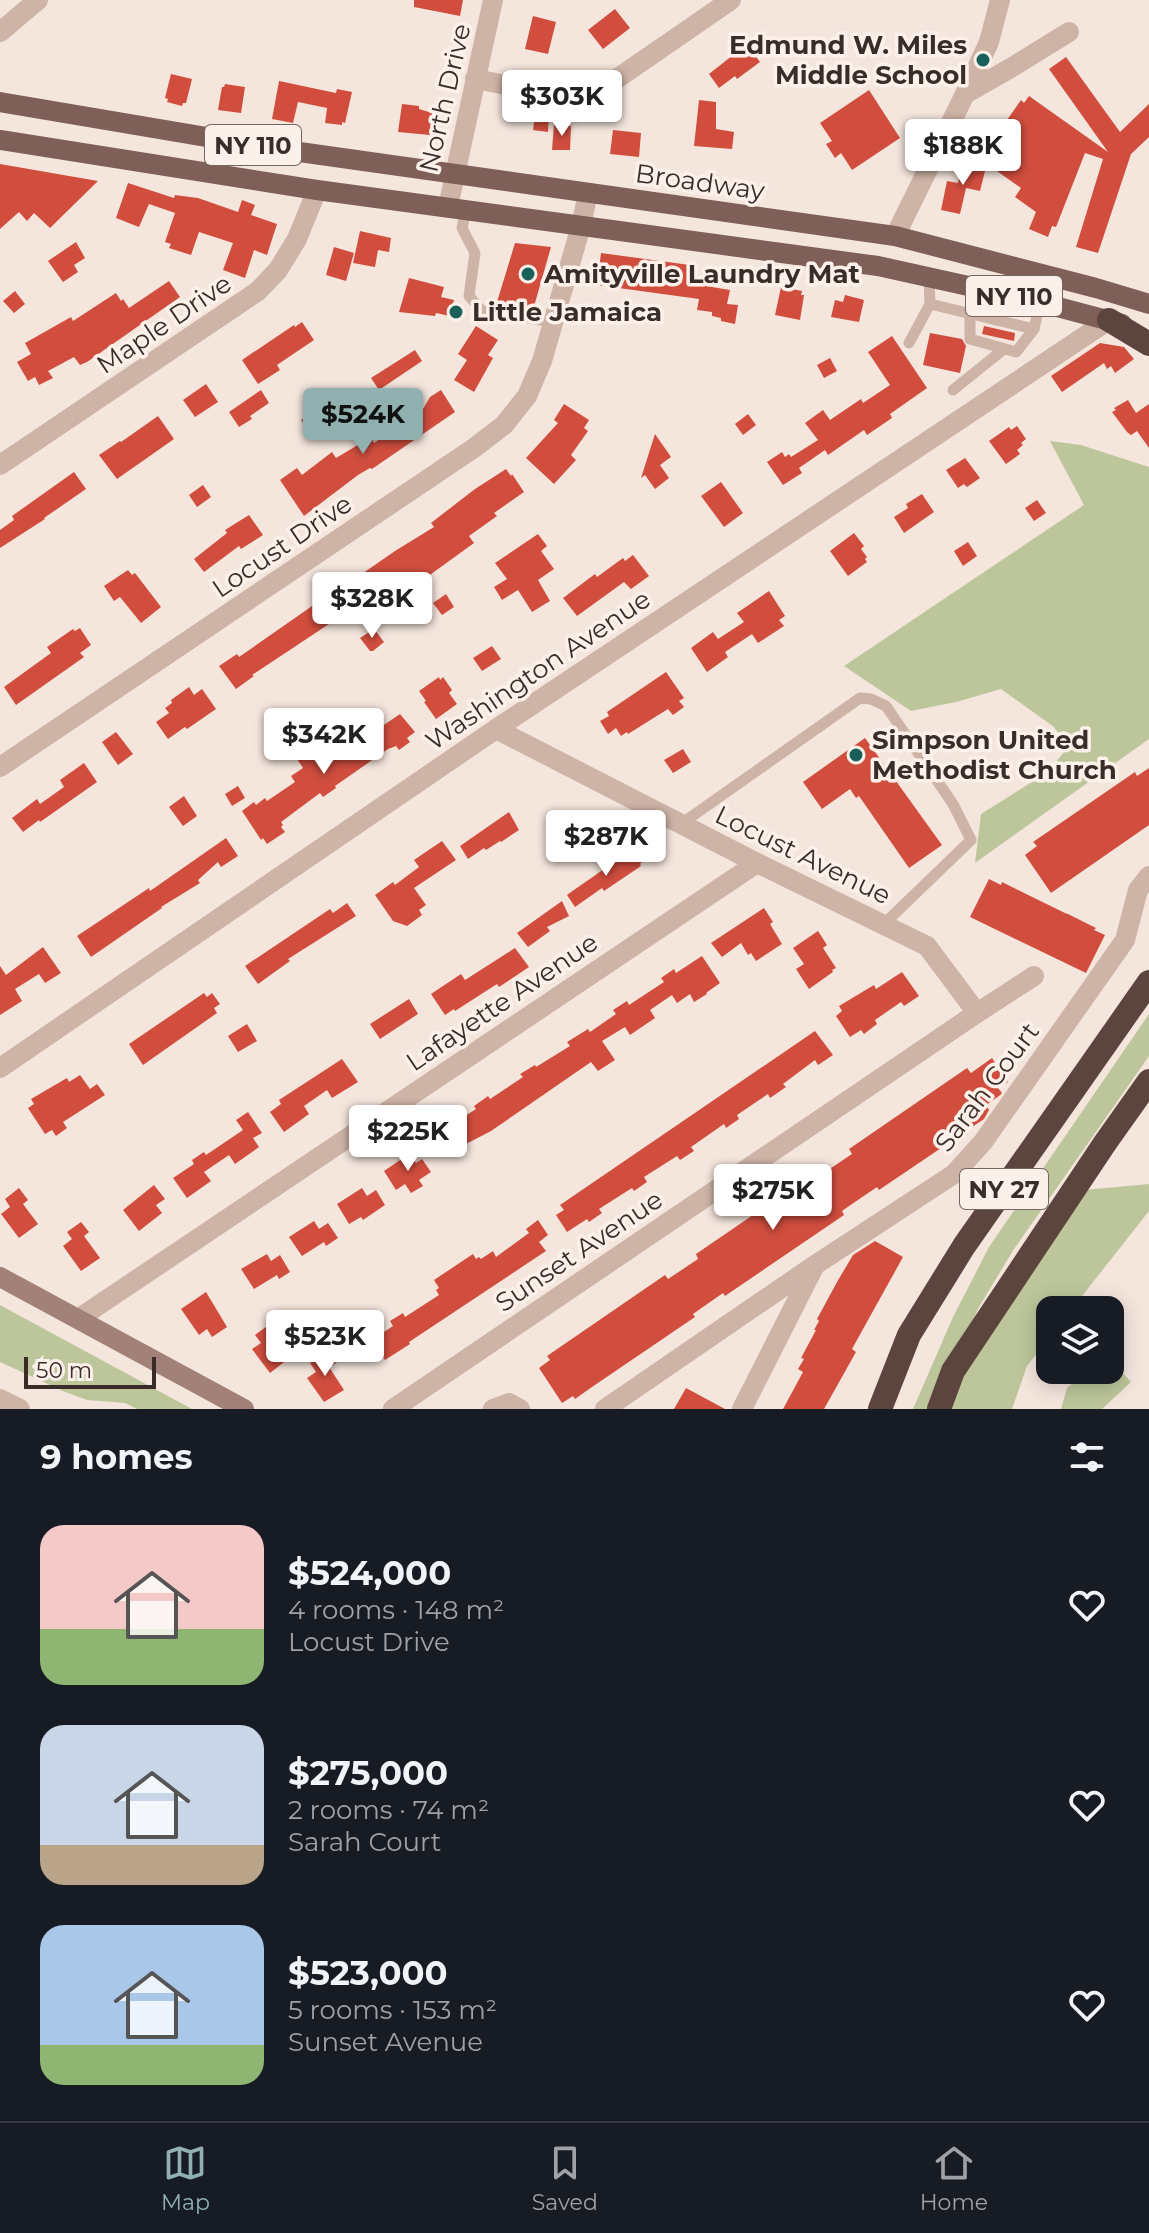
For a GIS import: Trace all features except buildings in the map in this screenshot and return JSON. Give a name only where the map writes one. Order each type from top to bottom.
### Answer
[{"type":"highway","points":[[1109,320],[1149,344]]},
{"type":"highway","name":"NY 27","points":[[880,1409],[909,1335],[964,1246],[1149,982]]},
{"type":"highway","name":"NY 27","points":[[939,1409],[953,1371],[1149,1081]]},
{"type":"main road","name":"Broadway","points":[[0,102],[271,148],[895,236],[1149,304]]},
{"type":"main road","name":"NY 110","points":[[0,140],[317,190],[878,266],[1040,302],[1149,332]]},
{"type":"main road","points":[[0,1277],[244,1409]]},
{"type":"street","points":[[0,32],[38,0]]},
{"type":"street","name":"North Drive","points":[[457,208],[454,175],[493,0]]},
{"type":"street","points":[[475,79],[586,100],[731,0]]},
{"type":"street","points":[[895,236],[989,42],[1000,0]]},
{"type":"street","points":[[965,94],[1069,32]]},
{"type":"street","name":"Maple Drive","points":[[0,465],[258,291],[278,270],[297,239],[317,190]]},
{"type":"street","name":"Locust Drive","points":[[0,767],[504,425],[527,396],[542,361],[588,193]]},
{"type":"street","name":"Washington Avenue","points":[[0,1068],[496,729],[1109,320]]},
{"type":"street","name":"Locust Avenue","points":[[496,729],[927,946],[977,1013]]},
{"type":"street","name":"Lafayette Avenue","points":[[78,1319],[757,863]]},
{"type":"street","name":"Sarah Court","points":[[605,1409],[954,1174],[983,1142],[1125,940],[1138,890],[1149,876]]},
{"type":"street","name":"Sunset Avenue","points":[[393,1409],[1034,976]]},
{"type":"street","points":[[742,1409],[815,1265]]},
{"type":"street","points":[[0,1399],[20,1409]]},
{"type":"street","points":[[493,1409],[509,1403],[520,1409]]},
{"type":"lane","points":[[457,208],[462,228],[475,253],[469,296],[482,311],[553,322]]},
{"type":"lane","points":[[909,343],[930,304],[929,278]]},
{"type":"lane","points":[[996,320],[1002,293]]},
{"type":"lane","points":[[953,390],[1034,329],[1040,302]]},
{"type":"lane","points":[[930,304],[1034,329]]},
{"type":"lane","points":[[970,313],[970,339],[1010,350],[1031,371]]},
{"type":"lane","points":[[681,824],[860,698],[886,706],[953,804],[971,840],[884,924]]},
{"type":"green space","points":[[1050,441],[1081,445],[1149,467],[1149,739],[975,863],[981,814],[1048,772],[1068,747],[1054,727],[1001,689],[911,711],[844,666],[1084,505]]},
{"type":"green space","points":[[1149,1014],[1149,1056],[1014,1249],[979,1307],[933,1409],[913,1409],[953,1317],[989,1247]]},
{"type":"green space","points":[[1149,1184],[1149,1211],[1082,1296],[1036,1296],[1036,1355],[1027,1366],[1012,1409],[939,1409],[1073,1191]]},
{"type":"green space","points":[[0,1305],[192,1409],[137,1409],[125,1403],[87,1400],[0,1362]]},
{"type":"green space","points":[[1124,1374],[1131,1382],[1102,1409],[1061,1409],[1067,1388],[1071,1384],[1124,1384]]},
{"type":"place","name":"Edmund W. Miles Middle School","points":[[983,60]]},
{"type":"place","name":"Amityville Laundry Mat","points":[[528,274]]},
{"type":"place","name":"Little Jamaica","points":[[456,312]]},
{"type":"place","name":"Simpson United Methodist Church","points":[[856,755]]}]
